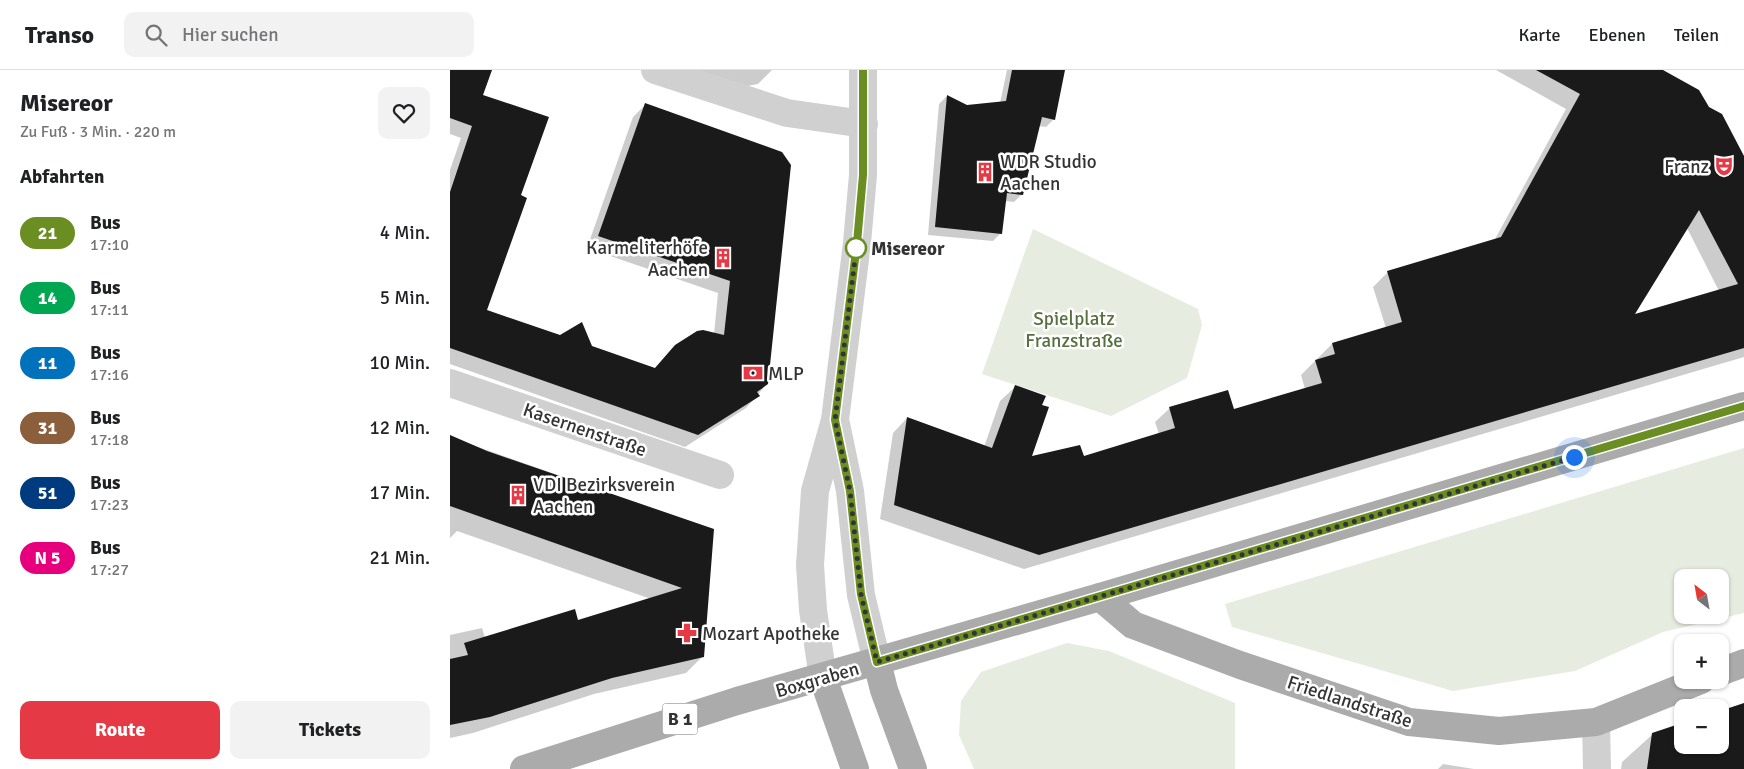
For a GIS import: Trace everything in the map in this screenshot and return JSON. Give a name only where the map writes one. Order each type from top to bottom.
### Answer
[{"type":"main road","name":"Boxgraben","points":[[524,769],[737,701],[823,678],[1100,597],[1744,406]]},
{"type":"main road","name":"Friedlandstraße","points":[[1100,597],[1133,625],[1240,665],[1409,722],[1499,731],[1596,722],[1678,689]]},
{"type":"main road","points":[[877,662],[890,707],[913,769]]},
{"type":"main road","points":[[1729,669],[1744,663]]},
{"type":"main road","points":[[823,678],[855,769]]},
{"type":"street","points":[[655,70],[787,113],[864,124]]},
{"type":"street","points":[[823,678],[813,610],[810,565],[815,491],[835,420],[857,243],[864,124],[863,70]]},
{"type":"street","name":"Kasernenstraße","points":[[450,383],[720,474]]},
{"type":"street","points":[[835,420],[850,491],[861,594],[877,662]]},
{"type":"street","points":[[1596,722],[1597,769]]},
{"type":"green space","name":"Spielplatz Franzstraße","points":[[1033,229],[1198,309],[1202,325],[1187,378],[1111,416],[982,374]]},
{"type":"green space","points":[[1744,448],[1744,613],[1729,617],[1729,569],[1674,569],[1674,624],[1697,624],[1663,632],[1575,671],[1453,691],[1232,627],[1225,604]]},
{"type":"green space","points":[[1067,643],[1109,651],[1235,703],[1235,769],[974,769],[959,735],[961,701],[981,672]]},
{"type":"building","name":"Karmeliterhöfe Aachen","points":[[450,70],[492,70],[483,95],[549,117],[521,195],[527,198],[487,310],[560,335],[582,322],[592,346],[655,368],[675,345],[697,331],[703,330],[724,335],[730,281],[598,236],[645,103],[782,152],[791,165],[768,384],[757,392],[760,396],[698,435],[450,348],[450,192],[472,126],[450,118]]},
{"type":"building","name":"WDR Studio Aachen","points":[[1012,70],[1065,70],[1055,120],[1042,117],[1023,195],[1007,193],[1002,234],[935,227],[947,95],[967,105],[1006,101]]},
{"type":"building","points":[[1536,70],[1663,70],[1699,90],[1709,107],[1722,114],[1744,156],[1744,348],[1039,555],[894,505],[907,417],[992,448],[1015,385],[1046,396],[1042,405],[1049,407],[1032,456],[1080,445],[1084,456],[1175,428],[1169,407],[1228,390],[1234,409],[1322,383],[1315,360],[1335,354],[1332,343],[1402,322],[1387,271],[1501,237],[1580,94]],"holes":[[[1699,210],[1738,284],[1635,314]]]},
{"type":"building","points":[[450,435],[487,451],[714,529],[704,657],[612,678],[490,717],[450,725],[450,659],[468,655],[464,643],[575,609],[578,620],[682,588],[450,506]]},
{"type":"building","points":[[1744,703],[1744,769],[1647,769],[1652,733],[1674,726],[1674,754],[1729,754],[1729,708]]},
{"type":"bus line","name":"21","points":[[863,70],[863,175],[857,243],[835,420],[850,491],[861,594],[877,662],[1744,406]]},
{"type":"place","name":"Franz","points":[[1724,166]]},
{"type":"place","name":"WDR Studio Aachen","points":[[985,172]]},
{"type":"place","name":"Misereor","points":[[856,248]]},
{"type":"place","name":"Karmeliterhöfe Aachen","points":[[723,258]]},
{"type":"place","name":"MLP","points":[[753,373]]},
{"type":"place","name":"VDI Bezirksverein Aachen","points":[[518,495]]},
{"type":"place","name":"Mozart Apotheke","points":[[687,633]]},
{"type":"route","points":[[856,248],[857,243],[835,420],[850,491],[861,594],[877,662],[1574,457]]}]
